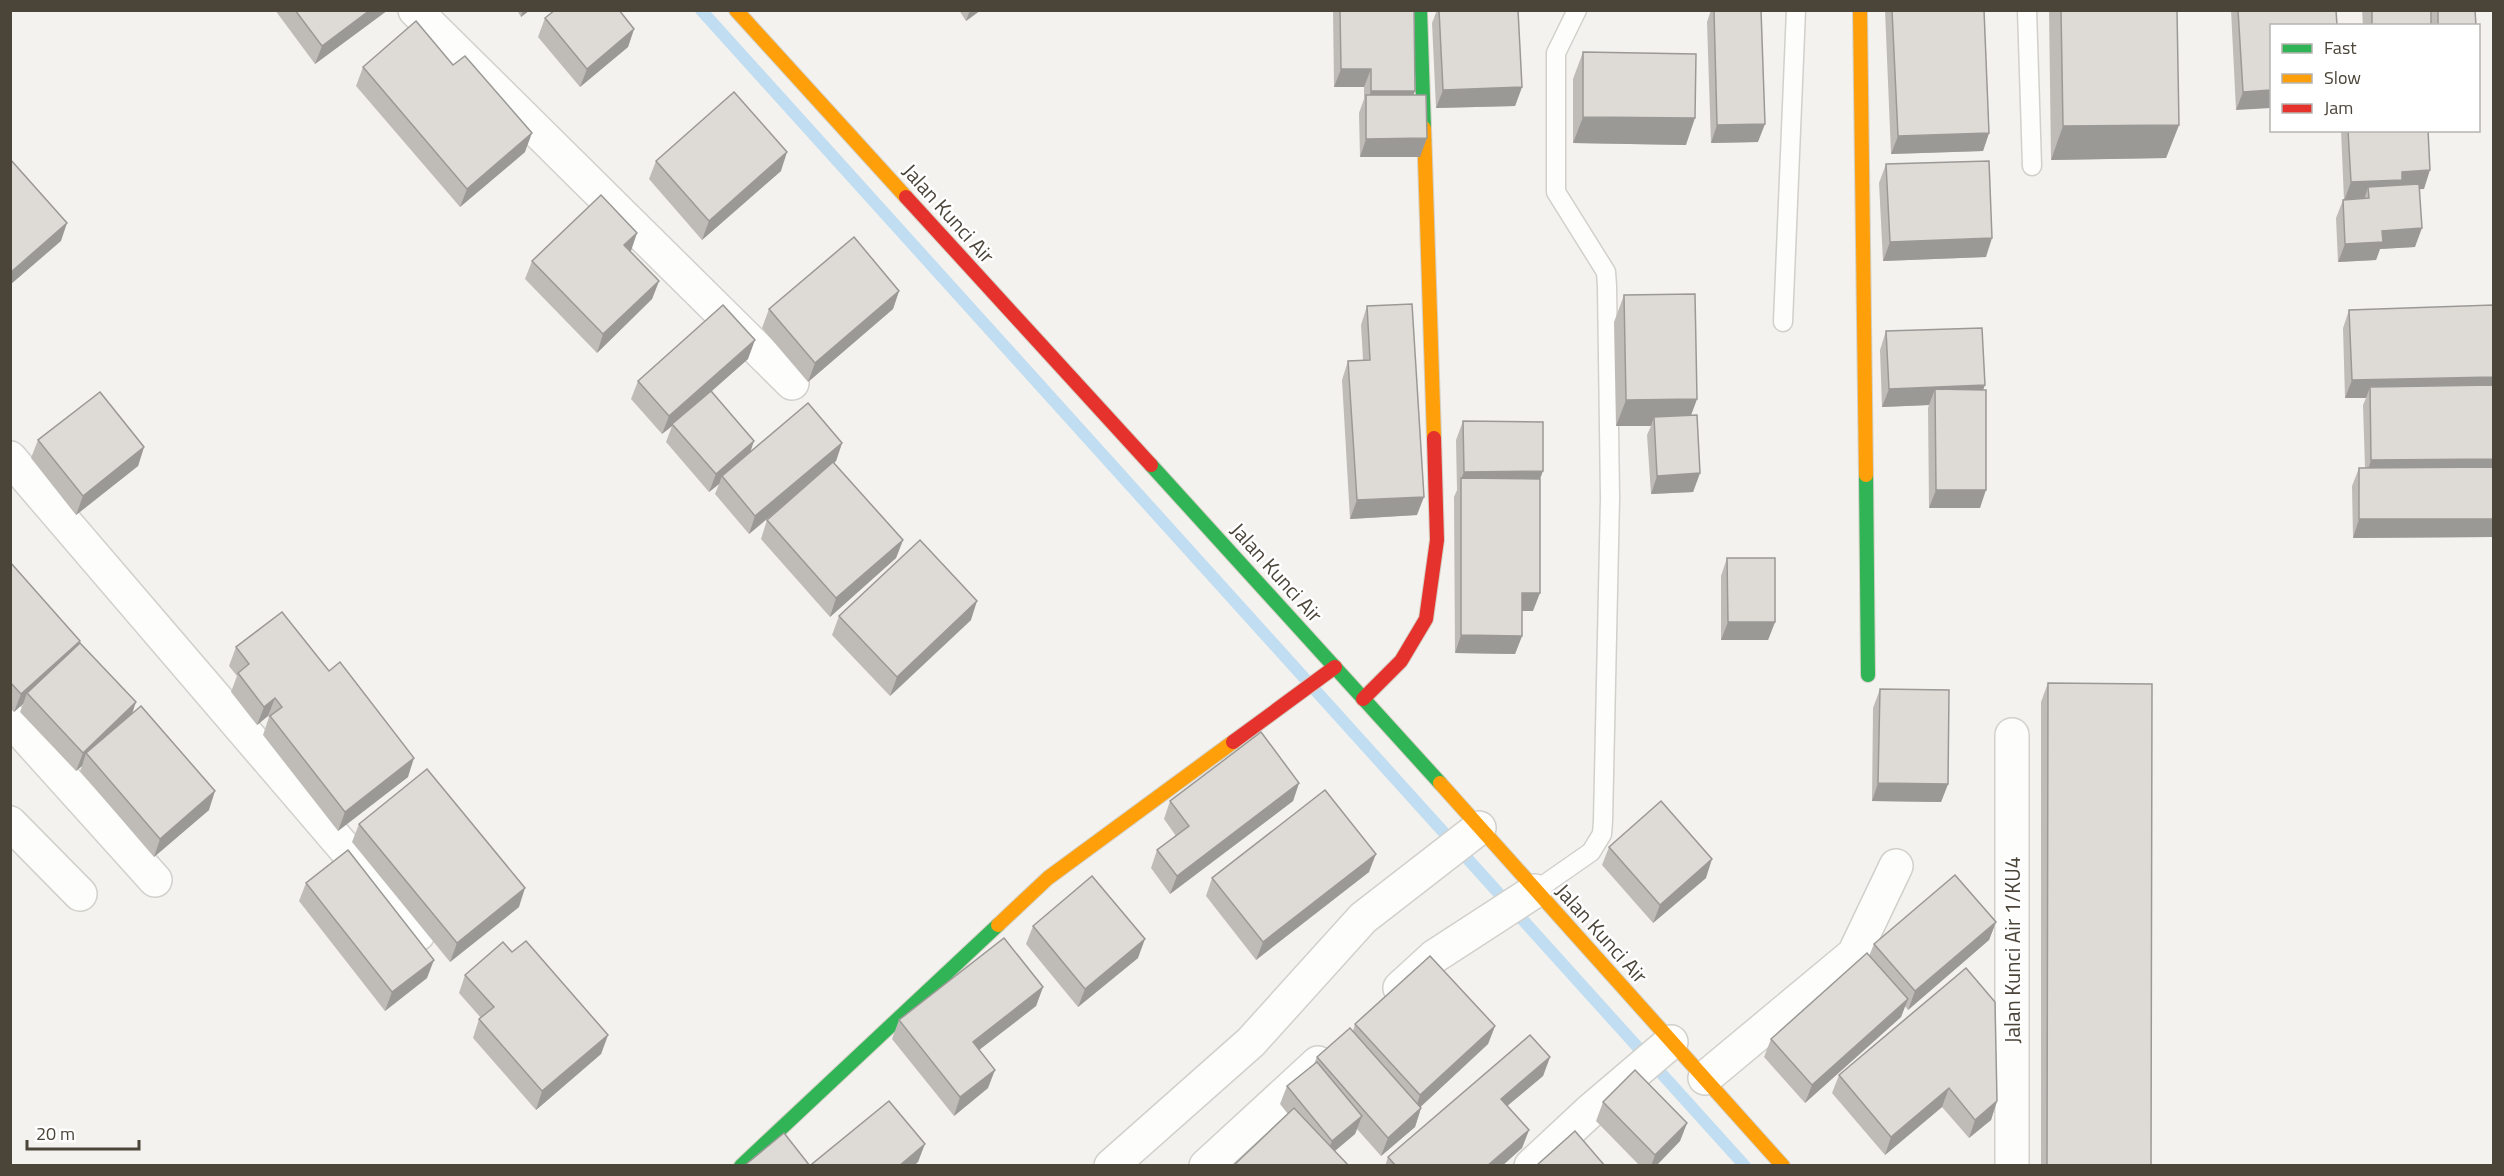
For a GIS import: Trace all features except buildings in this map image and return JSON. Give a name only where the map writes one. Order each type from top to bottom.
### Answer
[{"type":"street","points":[[415,10],[792,383]]},
{"type":"street","name":"Jalan Kunci Air","points":[[736,10],[1329,672],[1364,699],[1464,840],[1657,1054],[1705,1078],[1783,1166]]},
{"type":"street","points":[[1364,699],[1401,661],[1426,619],[1437,540],[1420,10]]},
{"type":"street","points":[[1860,10],[1868,675]]},
{"type":"street","points":[[10,458],[418,934]]},
{"type":"street","points":[[741,1166],[1048,878],[1329,672]]},
{"type":"street","points":[[10,719],[155,880]]},
{"type":"street","name":"Jalan Kunci Air 1/KU4","points":[[2012,735],[2012,1166]]},
{"type":"street","points":[[10,824],[80,894]]},
{"type":"street","points":[[1111,1166],[1251,1042],[1363,918],[1464,840]]},
{"type":"street","points":[[1705,1078],[1854,954],[1896,866]]},
{"type":"street","points":[[1383,1004],[1436,956],[1519,901]]},
{"type":"street","points":[[1206,1166],[1339,1044]]},
{"type":"street","points":[[1531,1166],[1590,1111],[1657,1054]]},
{"type":"lane","points":[[1519,901],[1592,852],[1602,834],[1603,820],[1610,498],[1607,286],[1606,273],[1556,192],[1556,53],[1577,10]]},
{"type":"lane","points":[[1783,322],[1796,10]]},
{"type":"lane","points":[[2027,10],[2032,166]]},
{"type":"waterway","points":[[701,10],[1745,1166]]},
{"type":"traffic: fast","points":[[1420,10],[1424,128]]},
{"type":"traffic: fast","points":[[1151,465],[1440,783]]},
{"type":"traffic: fast","points":[[1866,475],[1868,675]]},
{"type":"traffic: fast","points":[[741,1166],[998,925]]},
{"type":"traffic: slow","points":[[736,10],[906,197]]},
{"type":"traffic: slow","points":[[1860,10],[1866,475]]},
{"type":"traffic: slow","points":[[1424,128],[1434,438]]},
{"type":"traffic: slow","points":[[998,925],[1048,878],[1233,742]]},
{"type":"traffic: slow","points":[[1440,783],[1783,1166]]},
{"type":"traffic: jam","points":[[906,197],[1151,465]]},
{"type":"traffic: jam","points":[[1363,699],[1401,661],[1426,619],[1437,540],[1434,438]]},
{"type":"traffic: jam","points":[[1233,742],[1335,667]]}]
